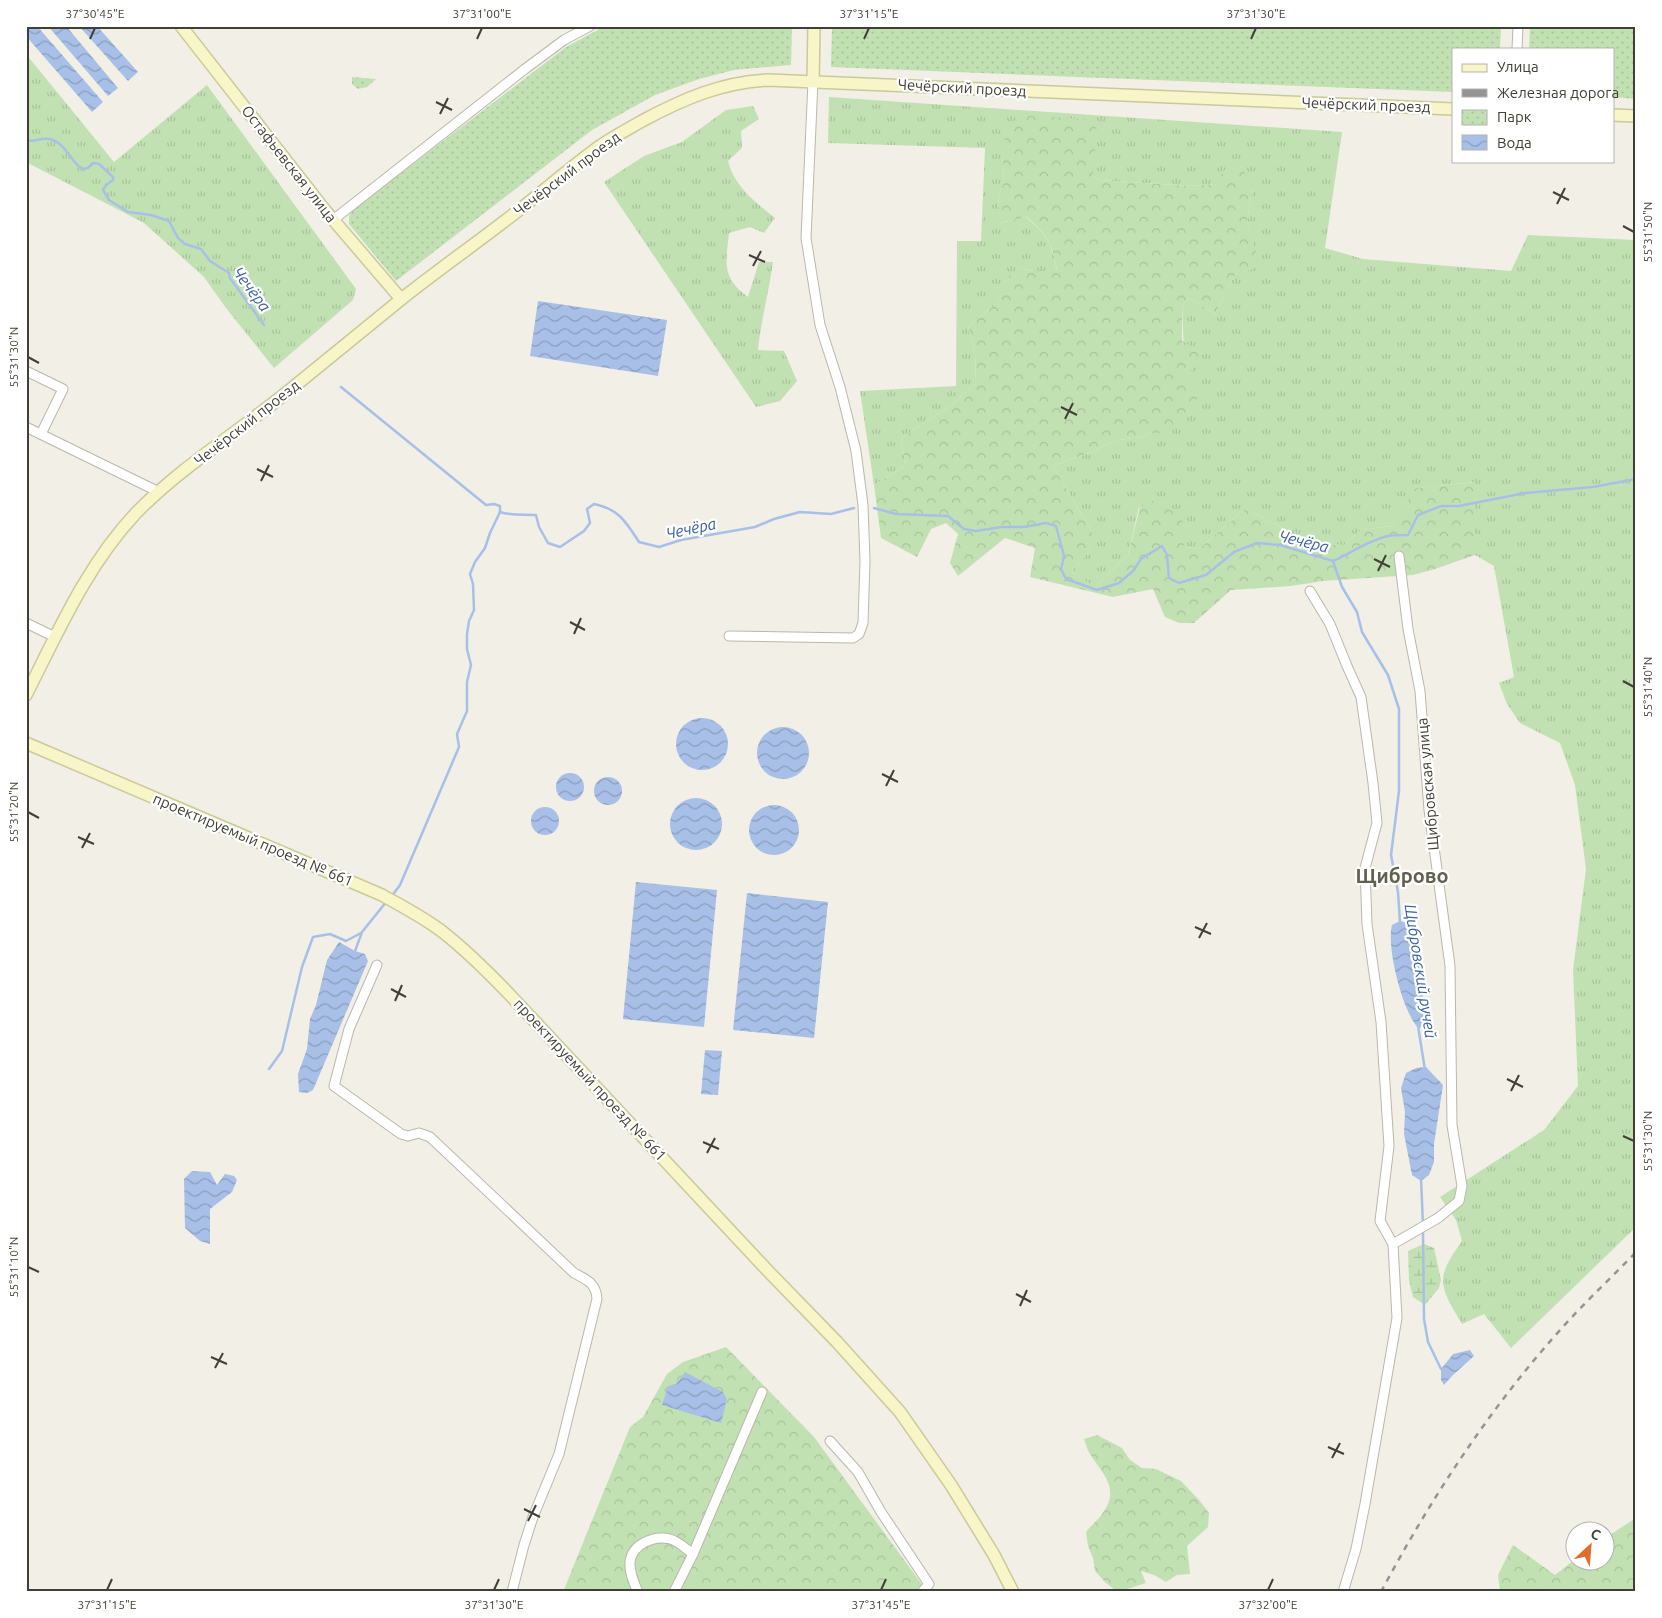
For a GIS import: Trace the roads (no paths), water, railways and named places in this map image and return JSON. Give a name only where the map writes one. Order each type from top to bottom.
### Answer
[{"type":"main road","name":"Остафьевская улица","points":[[181,26],[333,220],[401,300]]},
{"type":"main road","points":[[813,81],[814,26]]},
{"type":"main road","name":"Чечёрский проезд","points":[[26,695],[68,610],[93,568],[113,540],[159,492],[288,392],[401,300],[520,210],[600,146],[661,111],[688,98],[737,83],[768,80],[1452,109]]},
{"type":"main road","points":[[1614,115],[1636,116]]},
{"type":"main road","name":"проектируемый проезд № 661","points":[[26,743],[382,895],[413,912],[450,938],[476,960],[837,1342],[900,1412],[950,1484],[994,1555],[1013,1592]]},
{"type":"street","points":[[333,220],[525,69],[564,40],[590,26]]},
{"type":"street","points":[[1517,48],[1518,26]]},
{"type":"street","points":[[729,636],[853,638],[859,634],[864,623],[865,561],[859,463],[840,386],[820,325],[806,238],[813,81]]},
{"type":"street","points":[[26,371],[63,389],[41,434]]},
{"type":"street","points":[[26,427],[159,492]]},
{"type":"street","name":"Щибровская улица","points":[[1392,1244],[1438,1218],[1459,1201],[1462,1186],[1452,1125],[1450,966],[1429,810],[1420,691],[1408,629],[1399,556]]},
{"type":"street","points":[[1310,591],[1330,624],[1361,696],[1373,783],[1377,823],[1365,868],[1367,924],[1381,1022],[1389,1146],[1380,1221],[1392,1244],[1397,1318],[1365,1504],[1356,1549],[1343,1592]]},
{"type":"street","points":[[26,623],[55,637]]},
{"type":"street","points":[[377,965],[349,1029],[334,1086],[401,1134],[408,1136],[419,1133],[430,1137],[574,1272],[589,1282],[596,1291],[597,1299],[559,1454],[527,1535],[512,1592]]},
{"type":"street","points":[[674,1592],[693,1554],[762,1392]]},
{"type":"street","points":[[830,1441],[858,1472],[881,1512],[928,1584],[922,1592]]},
{"type":"street","points":[[638,1592],[630,1573],[630,1561],[634,1552],[644,1542],[652,1538],[669,1539],[679,1543],[693,1554]]},
{"type":"water","points":[[26,26],[37,26],[103,102],[92,112],[26,36]]},
{"type":"water","points":[[48,26],[66,26],[118,88],[108,96]]},
{"type":"water","points":[[79,26],[97,26],[138,72],[128,81]]},
{"type":"water","points":[[538,301],[667,320],[658,376],[530,356]]},
{"type":"water","points":[[702,718],[712,720],[720,726],[726,734],[728,744],[726,754],[720,762],[712,768],[702,770],[692,768],[684,762],[678,754],[676,744],[678,734],[684,726],[692,720]]},
{"type":"water","points":[[783,727],[793,729],[801,735],[807,743],[809,753],[807,763],[801,771],[793,777],[783,779],[773,777],[765,771],[759,763],[757,753],[759,743],[765,735],[773,729]]},
{"type":"water","points":[[570,773],[580,777],[584,787],[580,797],[570,801],[560,797],[556,787],[560,777]]},
{"type":"water","points":[[608,777],[618,781],[622,791],[618,801],[608,805],[598,801],[594,791],[598,781]]},
{"type":"water","points":[[696,798],[710,802],[718,810],[722,824],[718,838],[710,846],[696,850],[682,846],[674,838],[670,824],[674,810],[682,802]]},
{"type":"water","points":[[774,805],[788,809],[795,816],[799,830],[795,844],[788,851],[774,855],[760,851],[753,844],[749,830],[753,816],[760,809]]},
{"type":"water","points":[[545,807],[555,811],[559,821],[555,831],[545,835],[535,831],[531,821],[535,811]]},
{"type":"water","points":[[636,882],[717,890],[704,1027],[623,1019]]},
{"type":"water","points":[[747,893],[828,902],[814,1038],[733,1030]]},
{"type":"water","points":[[1400,921],[1413,925],[1419,939],[1425,1022],[1419,1029],[1407,1009],[1402,995],[1391,948],[1392,925]]},
{"type":"water","points":[[339,942],[365,954],[368,961],[313,1090],[307,1093],[299,1092],[298,1074],[307,1049],[310,1019],[316,1005],[327,960]]},
{"type":"water","points":[[705,1050],[722,1051],[718,1095],[701,1094]]},
{"type":"water","points":[[1426,1067],[1443,1085],[1434,1144],[1434,1162],[1429,1175],[1421,1181],[1412,1175],[1404,1134],[1405,1112],[1401,1088],[1406,1073],[1416,1068]]},
{"type":"water","points":[[192,1171],[210,1172],[217,1185],[225,1174],[234,1176],[237,1180],[232,1192],[210,1209],[210,1244],[200,1241],[185,1228],[184,1179]]},
{"type":"water","points":[[1470,1350],[1474,1356],[1444,1385],[1441,1380],[1441,1369],[1453,1354]]},
{"type":"water","points":[[685,1372],[723,1392],[727,1399],[721,1423],[662,1405],[668,1386],[676,1384]]},
{"type":"waterway","name":"Чечёра","points":[[26,140],[50,139],[56,141],[82,169],[88,168],[93,163],[99,164],[113,177],[113,180],[103,190],[109,200],[128,212],[151,215],[169,221],[178,238],[185,244],[201,249],[210,261],[229,273],[230,278],[264,325]]},
{"type":"waterway","name":"Чечёра","points":[[341,387],[486,505],[494,504],[500,506],[500,512]]},
{"type":"waterway","name":"Чечёра","points":[[874,508],[896,514],[948,516],[964,529],[976,531],[1046,523],[1056,526],[1064,556],[1061,569],[1066,579],[1097,590],[1119,583],[1133,571],[1141,559],[1162,546],[1167,555],[1169,578],[1179,583],[1206,575],[1234,552],[1257,543],[1280,545],[1333,561],[1381,538],[1408,535],[1418,515],[1441,506],[1459,506],[1525,493],[1593,487],[1636,479]]},
{"type":"waterway","name":"Чечёра","points":[[500,512],[536,515],[539,527],[548,543],[560,547],[584,531],[590,523],[587,509],[594,504],[610,509],[621,517],[639,542],[659,547],[681,540],[755,527],[774,519],[800,512],[831,514],[854,508]]},
{"type":"waterway","points":[[391,897],[400,885],[459,747],[457,734],[467,711],[467,682],[471,665],[467,649],[469,621],[474,610],[473,584],[470,574],[475,562],[485,548],[500,512]]},
{"type":"waterway","name":"Щибровский ручей","points":[[1333,561],[1342,587],[1357,612],[1362,632],[1388,675],[1399,709],[1399,791],[1391,855],[1398,892],[1400,923]]},
{"type":"waterway","points":[[355,951],[362,932],[387,901]]},
{"type":"waterway","points":[[269,1069],[282,1051],[302,967],[313,937],[330,934],[346,941],[361,933]]},
{"type":"waterway","name":"Щибровский ручей","points":[[1418,1026],[1425,1070]]},
{"type":"waterway","name":"Щибровский ручей","points":[[1421,1178],[1423,1225]]},
{"type":"waterway","name":"Щибровский ручей","points":[[1423,1231],[1424,1319],[1428,1342],[1441,1369]]},
{"type":"railway","points":[[1381,1592],[1420,1522],[1486,1422],[1535,1359],[1570,1319],[1636,1252]]},
{"type":"district","name":"Щиброво","points":[[1402,876]]}]
